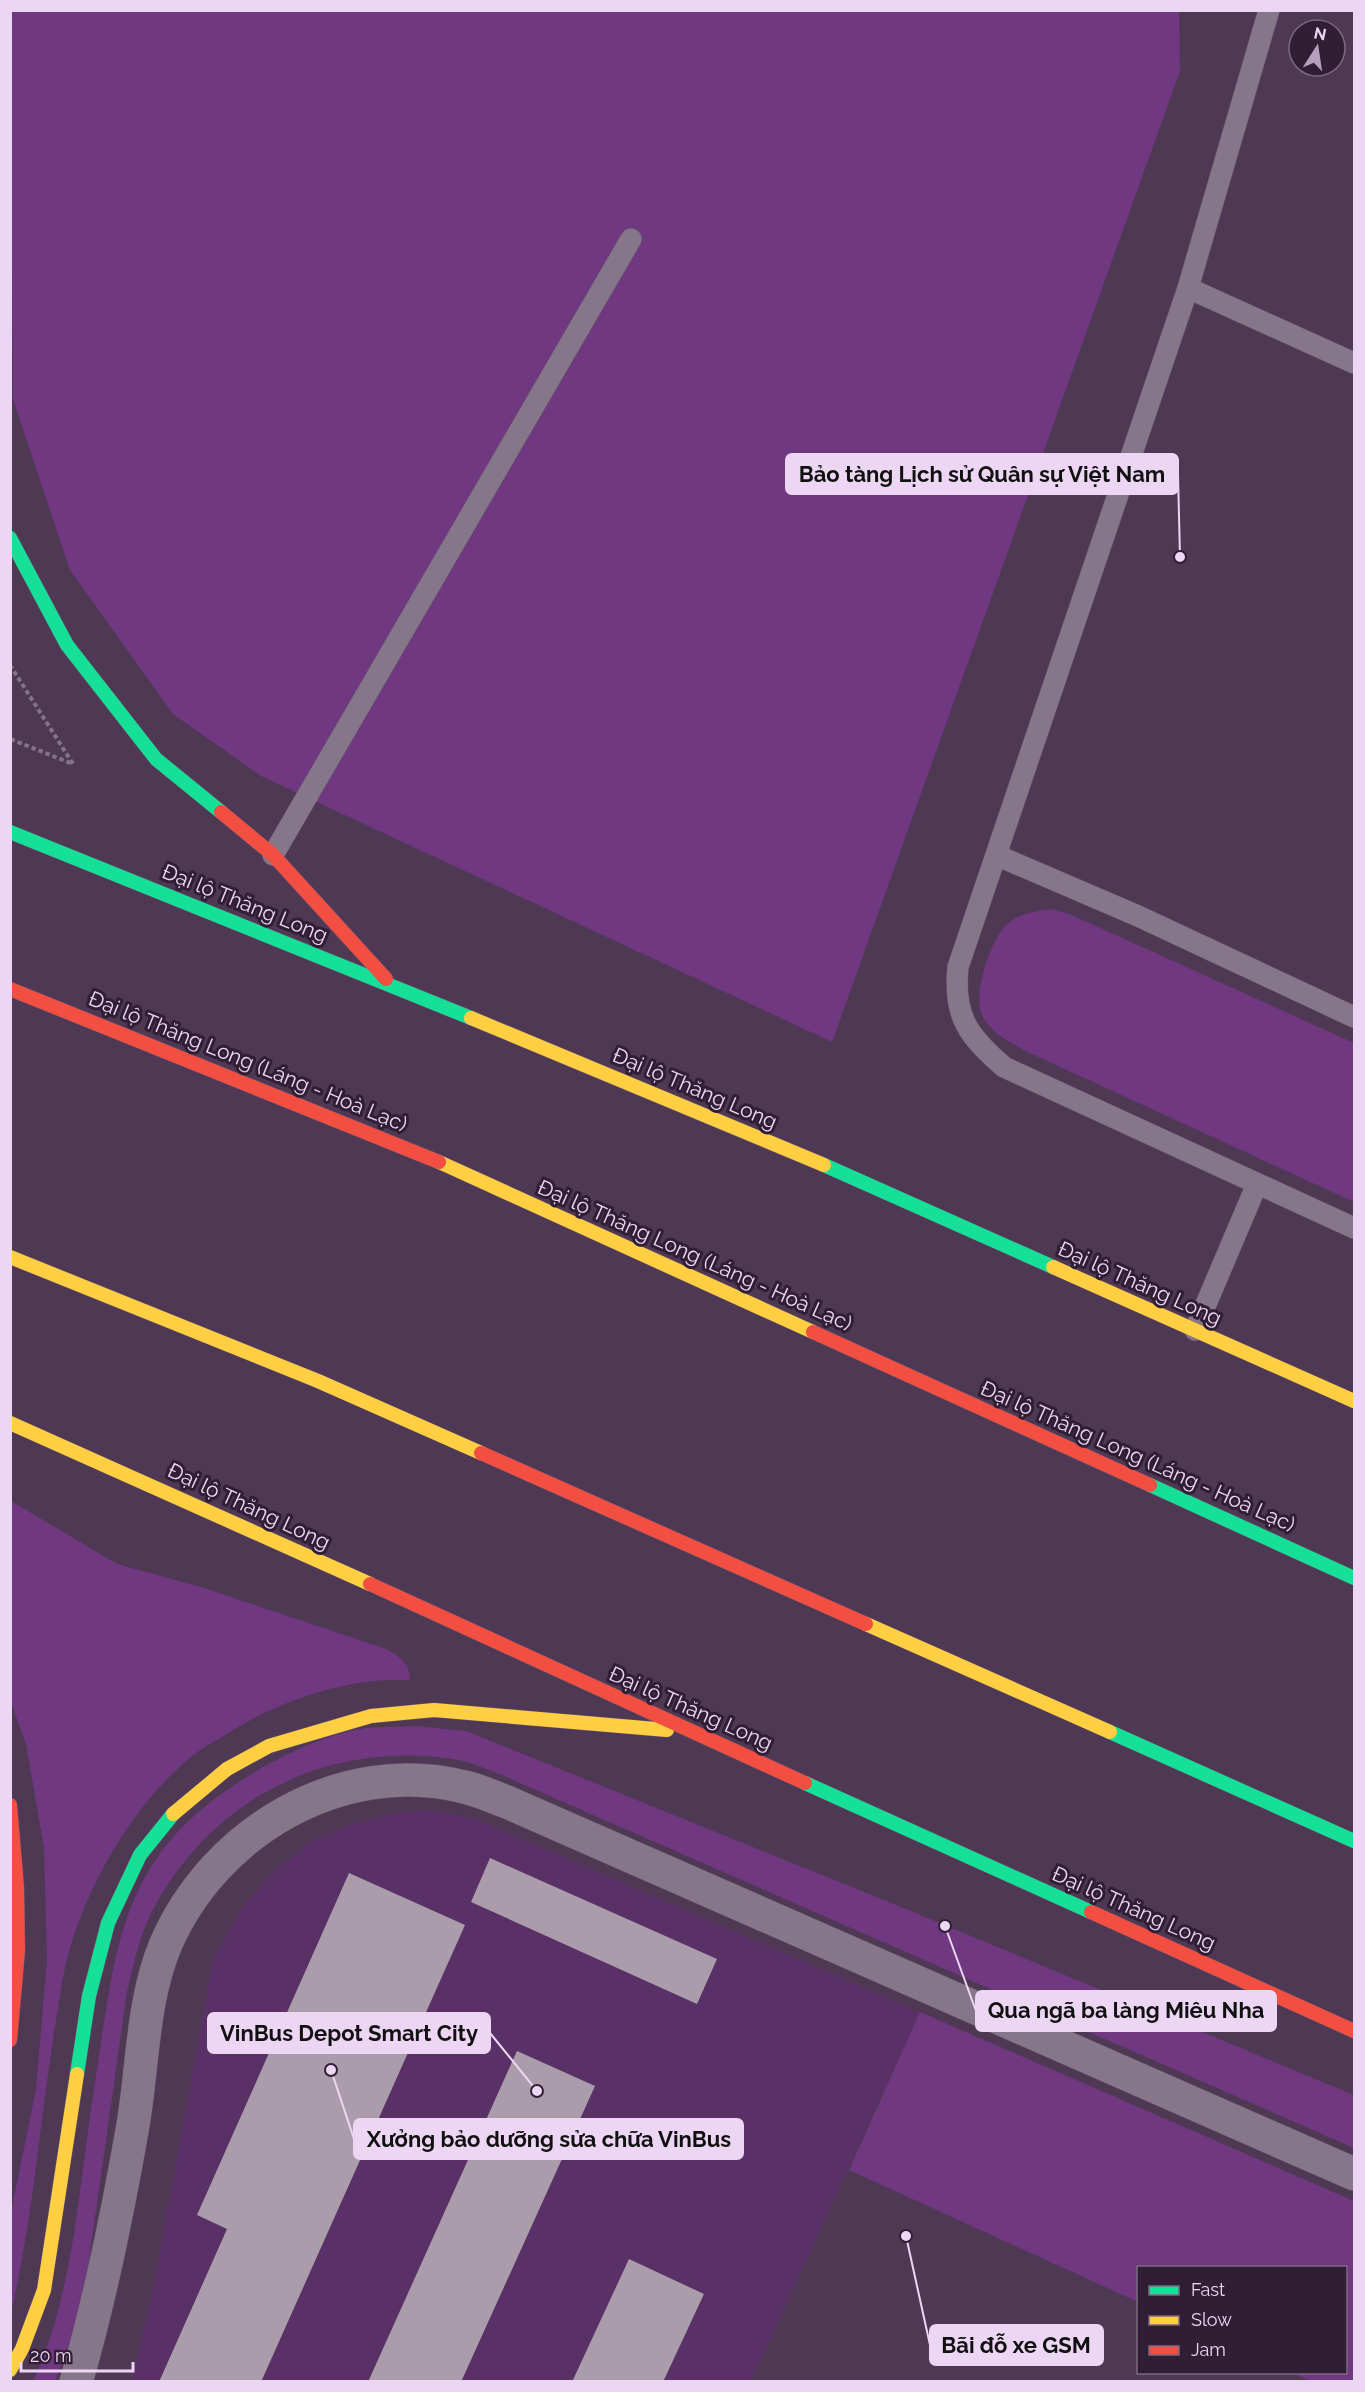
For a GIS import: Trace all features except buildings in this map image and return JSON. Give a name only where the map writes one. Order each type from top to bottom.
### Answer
[{"type":"main road","points":[[10,538],[67,645],[156,759],[273,855],[392,985]]},
{"type":"main road","name":"Đại lộ Thăng Long","points":[[10,832],[392,985],[767,1140],[1354,1401]]},
{"type":"main road","name":"Đại lộ Thăng Long (Láng - Hoà Lạc)","points":[[10,989],[406,1147],[1354,1578]]},
{"type":"main road","points":[[10,1257],[318,1381],[1354,1840]]},
{"type":"main road","name":"Đại lộ Thăng Long","points":[[10,1424],[164,1490],[689,1731],[1354,2031]]},
{"type":"main road","points":[[10,2370],[22,2349],[44,2290],[89,1996],[108,1923],[140,1855],[177,1809],[227,1769],[269,1746],[371,1716],[434,1710],[689,1731]]},
{"type":"main road","points":[[10,1805],[17,1888],[18,1950],[10,2040]]},
{"type":"street","points":[[76,2382],[98,2309],[134,2123],[153,1982],[165,1947],[183,1910],[205,1878],[230,1850],[289,1810],[316,1797],[351,1786],[424,1781],[464,1786],[507,1802],[1354,2174]]},
{"type":"lane","points":[[1269,10],[1188,288],[958,967],[955,993],[964,1023],[978,1045],[1004,1067],[1354,1228]]},
{"type":"lane","points":[[273,855],[632,239]]},
{"type":"lane","points":[[1188,288],[1354,363]]},
{"type":"lane","points":[[996,855],[1149,921],[1354,1017]]},
{"type":"lane","points":[[1195,1330],[1257,1184]]},
{"type":"path","points":[[10,665],[73,764],[10,739]]},
{"type":"shaded area","points":[[10,11],[1179,11],[1180,71],[832,1042],[261,776],[173,714],[70,570],[13,399]]},
{"type":"shaded area","points":[[1051,909],[1067,913],[1354,1043],[1354,1202],[1032,1054],[991,1028],[982,1015],[980,993],[986,965],[997,938],[1004,928],[1016,918]]},
{"type":"shaded area","points":[[11,1501],[117,1564],[201,1587],[386,1649],[403,1661],[410,1674],[410,1680],[363,1682],[316,1693],[250,1720],[191,1757],[169,1777],[130,1824],[98,1878],[74,1935],[64,1971],[25,2241],[11,2313],[11,2212],[36,2089],[47,1960],[44,1848],[26,1744],[11,1703]]},
{"type":"shaded area","points":[[417,1726],[466,1731],[884,1900],[1354,2095],[1354,2148],[497,1773],[453,1759],[407,1756],[363,1759],[321,1768],[281,1784],[244,1806],[210,1834],[180,1867],[155,1906],[141,1937],[127,1992],[86,2281],[77,2323],[55,2381],[33,2382],[53,2328],[67,2273],[113,1970],[131,1907],[151,1867],[180,1829],[203,1808],[270,1763],[335,1735],[373,1727]]},
{"type":"shaded area","points":[[435,1810],[476,1819],[920,2012],[751,2381],[132,2382],[155,2279],[213,1959],[244,1904],[277,1869],[312,1841],[349,1825],[395,1813]]},
{"type":"shaded area","points":[[920,2012],[1354,2201],[1354,2381],[1311,2381],[1294,2374],[1347,2374],[1347,2266],[1137,2266],[1137,2302],[849,2170]]},
{"type":"traffic: fast","points":[[10,538],[67,645],[156,759],[221,812]]},
{"type":"traffic: fast","points":[[10,832],[471,1018]]},
{"type":"traffic: fast","points":[[824,1165],[1053,1267]]},
{"type":"traffic: fast","points":[[1150,1485],[1354,1578]]},
{"type":"traffic: fast","points":[[1110,1732],[1354,1841]]},
{"type":"traffic: fast","points":[[805,1783],[1091,1912]]},
{"type":"traffic: fast","points":[[77,2074],[89,1996],[108,1923],[140,1855],[173,1814]]},
{"type":"traffic: slow","points":[[471,1018],[824,1165]]},
{"type":"traffic: slow","points":[[439,1162],[813,1332]]},
{"type":"traffic: slow","points":[[10,1257],[318,1381],[481,1453]]},
{"type":"traffic: slow","points":[[1053,1267],[1354,1401]]},
{"type":"traffic: slow","points":[[10,1423],[370,1584]]},
{"type":"traffic: slow","points":[[866,1624],[1110,1732]]},
{"type":"traffic: slow","points":[[173,1814],[227,1769],[269,1746],[371,1716],[434,1710],[667,1730]]},
{"type":"traffic: slow","points":[[10,2370],[22,2349],[44,2290],[77,2074]]},
{"type":"traffic: jam","points":[[221,812],[273,855],[386,979]]},
{"type":"traffic: jam","points":[[10,989],[439,1162]]},
{"type":"traffic: jam","points":[[813,1332],[1150,1485]]},
{"type":"traffic: jam","points":[[481,1453],[866,1624]]},
{"type":"traffic: jam","points":[[370,1584],[805,1783]]},
{"type":"traffic: jam","points":[[10,1805],[17,1888],[18,1950],[10,2040]]},
{"type":"traffic: jam","points":[[1091,1912],[1354,2031]]},
{"type":"place","name":"Bảo tàng Lịch sử Quân sự Việt Nam","points":[[1180,557]]},
{"type":"place","name":"Qua ngã ba làng Miêu Nha","points":[[945,1926]]},
{"type":"place","name":"Xưởng bảo dưỡng sửa chữa VinBus","points":[[331,2070]]},
{"type":"place","name":"VinBus Depot Smart City","points":[[537,2091]]},
{"type":"place","name":"Bãi đỗ xe GSM","points":[[906,2236]]}]
